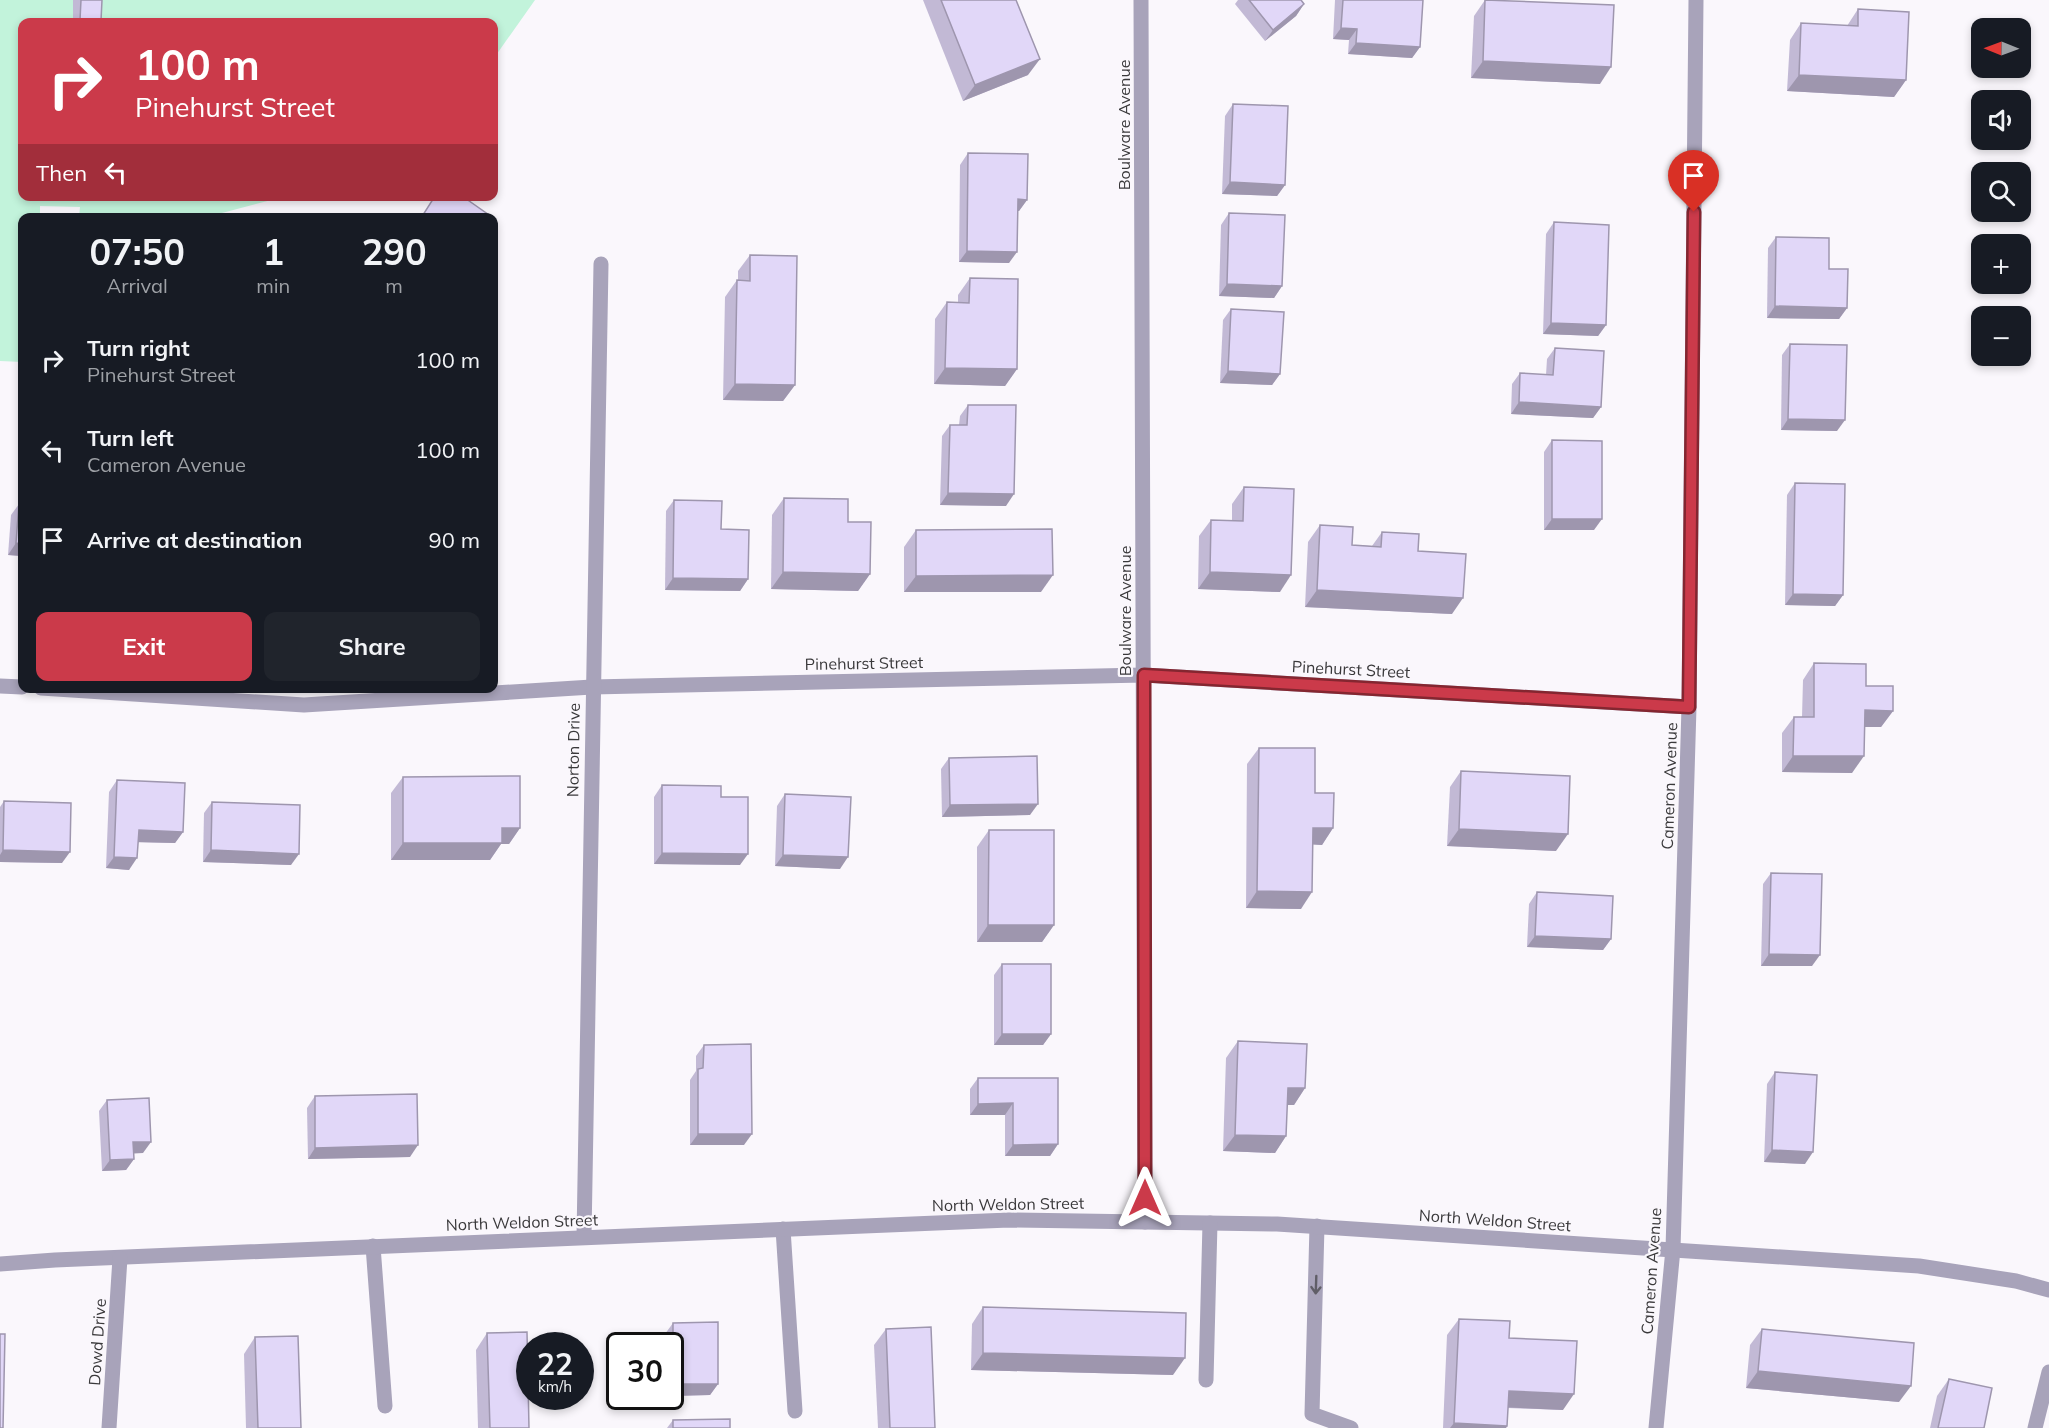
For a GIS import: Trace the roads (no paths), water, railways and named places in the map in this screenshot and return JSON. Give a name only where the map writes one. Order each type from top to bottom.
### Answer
[{"type":"street","name":"Boulware Avenue","points":[[1141,0],[1145,1222]]},
{"type":"street","name":"Cameron Avenue","points":[[1656,1428],[1673,1249],[1689,707],[1696,0]]},
{"type":"street","name":"Norton Drive","points":[[584,1237],[601,264]]},
{"type":"street","name":"Pinehurst Street","points":[[498,693],[592,687],[1144,675],[1689,707]]},
{"type":"street","points":[[0,686],[18,687]]},
{"type":"street","name":"Pinehurst Street","points":[[118,693],[304,705],[496,693]]},
{"type":"street","name":"North Weldon Street","points":[[0,1264],[1009,1220],[1210,1222],[1317,1226],[1919,1266],[2016,1281],[2049,1290]]},
{"type":"street","points":[[1206,1380],[1210,1222]]},
{"type":"street","points":[[1317,1226],[1312,1414],[1351,1428]]},
{"type":"street","points":[[783,1229],[795,1411]]},
{"type":"street","points":[[373,1246],[385,1406]]},
{"type":"street","name":"Dowd Drive","points":[[109,1428],[120,1258]]},
{"type":"street","points":[[2035,1428],[2049,1372]]}]
